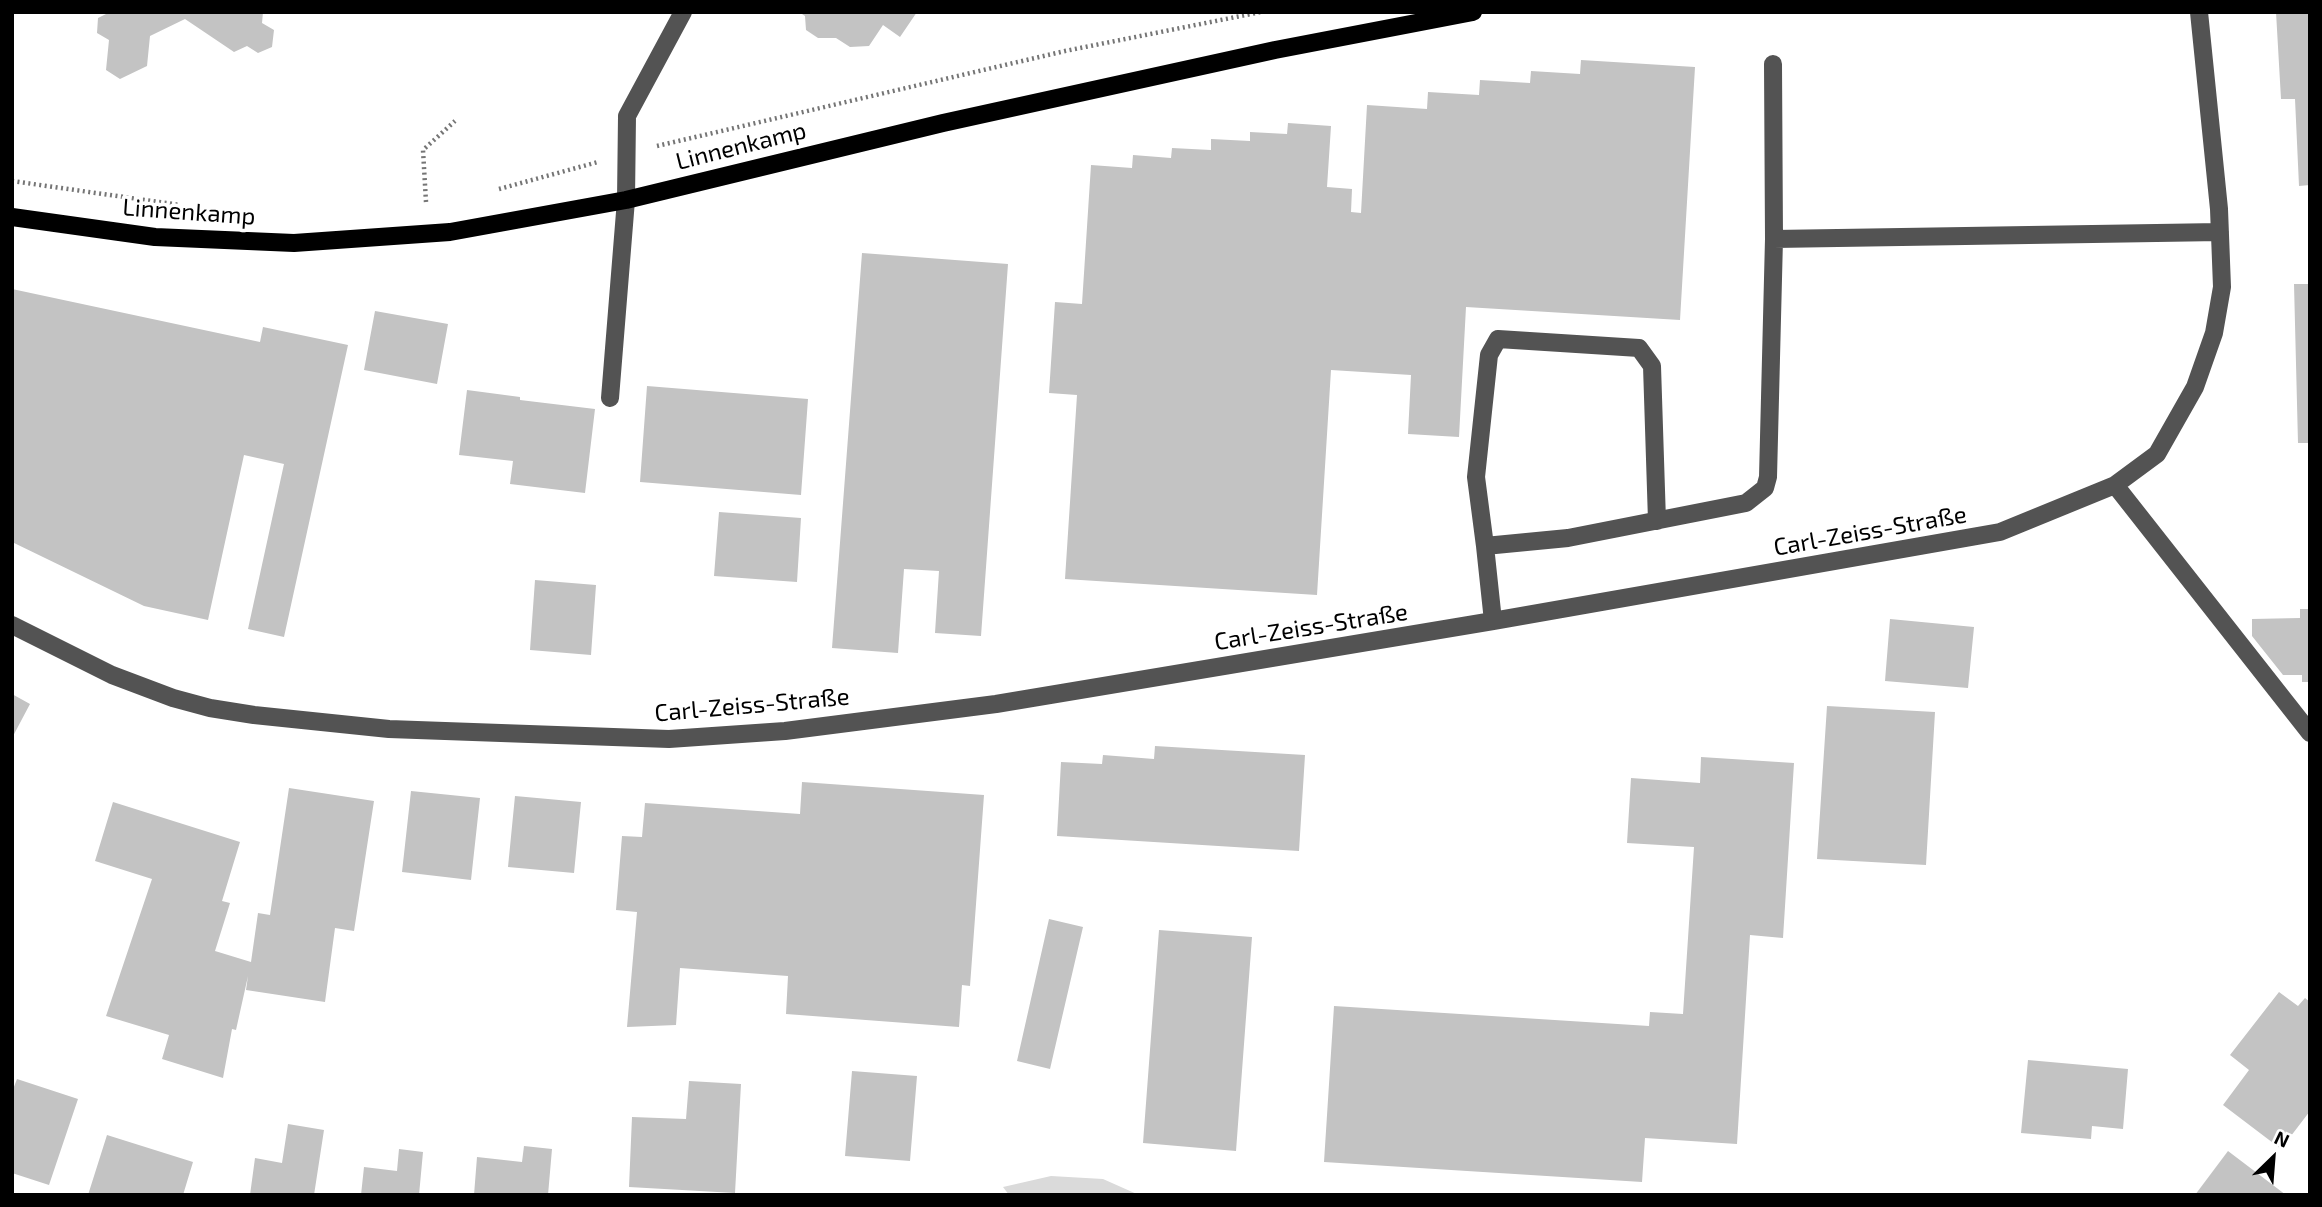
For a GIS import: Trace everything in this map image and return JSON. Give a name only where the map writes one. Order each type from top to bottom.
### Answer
[{"type":"main road","name":"Linnenkamp","points":[[12,216],[155,237],[294,243],[450,232],[626,200],[956,120],[1275,50],[1473,12]]},
{"type":"street","points":[[610,398],[626,200],[627,116],[683,12]]},
{"type":"street","name":"Carl-Zeiss-Straße","points":[[12,625],[144,688],[210,708],[243,714],[389,729],[669,739],[785,731],[996,704],[2000,533],[2115,485],[2157,454],[2195,387],[2214,333],[2221,287],[2220,232],[2199,12]]},
{"type":"street","points":[[1485,546],[1568,538],[1746,503],[1765,488],[1768,477],[1774,239],[1773,64]]},
{"type":"street","points":[[1774,239],[2220,232]]},
{"type":"street","points":[[1493,621],[1476,477],[1489,355],[1498,339],[1639,348],[1652,366],[1657,521]]},
{"type":"street","points":[[2115,485],[2310,733]]},
{"type":"path","points":[[426,202],[423,150],[455,121]]},
{"type":"shaded area","points":[[1051,1176],[1103,1179],[1139,1195],[1009,1195],[1003,1187]]},
{"type":"building","points":[[110,12],[263,12],[262,23],[274,30],[272,47],[258,53],[247,46],[234,52],[185,19],[150,36],[147,66],[120,79],[106,70],[109,40],[97,33],[98,18]]},
{"type":"building","points":[[799,12],[917,12],[900,37],[883,25],[869,46],[850,47],[836,38],[818,38],[806,30],[805,16]]},
{"type":"building","points":[[2276,12],[2310,12],[2310,185],[2299,186],[2295,99],[2281,99]]},
{"type":"building","points":[[1581,60],[1695,67],[1680,320],[1466,307],[1459,437],[1408,434],[1411,375],[1331,370],[1317,595],[1065,579],[1077,395],[1049,393],[1055,302],[1082,304],[1091,165],[1132,168],[1133,155],[1171,158],[1172,148],[1211,150],[1211,139],[1250,141],[1250,132],[1287,134],[1288,123],[1331,126],[1327,187],[1352,189],[1351,212],[1361,213],[1367,105],[1427,109],[1428,92],[1479,95],[1480,80],[1530,83],[1531,71],[1580,74]]},
{"type":"building","points":[[862,253],[1008,264],[981,636],[935,633],[939,571],[904,569],[898,653],[832,648]]},
{"type":"building","points":[[2294,284],[2310,284],[2310,443],[2298,443]]},
{"type":"building","points":[[12,289],[260,342],[263,327],[348,345],[284,637],[248,629],[284,464],[244,455],[208,620],[144,606],[12,542]]},
{"type":"building","points":[[375,311],[448,324],[437,384],[364,370]]},
{"type":"building","points":[[647,386],[808,399],[801,495],[640,482]]},
{"type":"building","points":[[467,390],[520,397],[520,400],[595,409],[585,493],[510,484],[513,461],[459,455]]},
{"type":"building","points":[[719,512],[801,518],[797,582],[714,576]]},
{"type":"building","points":[[535,580],[596,585],[591,655],[530,650]]},
{"type":"building","points":[[2300,609],[2310,609],[2310,682],[2302,682],[2302,675],[2283,675],[2252,636],[2252,619],[2300,618]]},
{"type":"building","points":[[1890,619],[1974,627],[1968,688],[1885,681]]},
{"type":"building","points":[[12,694],[30,704],[12,738]]},
{"type":"building","points":[[1827,706],[1935,712],[1926,865],[1817,859]]},
{"type":"building","points":[[1155,746],[1305,755],[1299,851],[1057,836],[1061,762],[1102,764],[1103,755],[1154,759]]},
{"type":"building","points":[[1701,757],[1794,763],[1783,938],[1750,935],[1737,1144],[1645,1138],[1642,1182],[1324,1162],[1334,1006],[1649,1026],[1650,1012],[1683,1014],[1694,847],[1627,843],[1631,778],[1700,783]]},
{"type":"building","points":[[802,782],[984,795],[970,986],[962,985],[959,1027],[786,1014],[788,976],[680,968],[676,1025],[627,1027],[637,912],[616,910],[622,836],[642,837],[645,803],[800,814]]},
{"type":"building","points":[[289,788],[374,801],[354,931],[335,928],[325,1002],[246,990],[248,976],[236,1030],[232,1029],[223,1078],[162,1059],[169,1035],[106,1016],[152,879],[95,861],[113,802],[240,842],[222,901],[230,903],[215,951],[251,962],[258,913],[270,915]]},
{"type":"building","points":[[411,791],[480,798],[471,880],[402,872]]},
{"type":"building","points":[[515,796],[581,802],[574,873],[508,867]]},
{"type":"building","points":[[1049,919],[1083,927],[1050,1069],[1017,1061]]},
{"type":"building","points":[[1159,930],[1252,937],[1236,1151],[1143,1143]]},
{"type":"building","points":[[2279,992],[2298,1006],[2305,998],[2310,1002],[2310,1111],[2281,1149],[2223,1105],[2249,1070],[2230,1055]]},
{"type":"building","points":[[2028,1060],[2128,1069],[2123,1129],[2092,1126],[2091,1139],[2021,1133]]},
{"type":"building","points":[[852,1071],[917,1076],[910,1161],[845,1156]]},
{"type":"building","points":[[17,1079],[78,1099],[49,1185],[12,1173],[12,1092]]},
{"type":"building","points":[[689,1081],[741,1084],[735,1193],[629,1187],[632,1117],[686,1119]]},
{"type":"building","points":[[288,1124],[324,1130],[314,1195],[250,1195],[255,1158],[282,1163]]},
{"type":"building","points":[[107,1135],[193,1162],[183,1195],[88,1195]]},
{"type":"building","points":[[524,1146],[552,1149],[548,1195],[474,1195],[477,1157],[522,1162]]},
{"type":"building","points":[[399,1149],[423,1152],[419,1195],[361,1195],[364,1167],[397,1171]]},
{"type":"building","points":[[2228,1151],[2286,1195],[2195,1195]]}]
